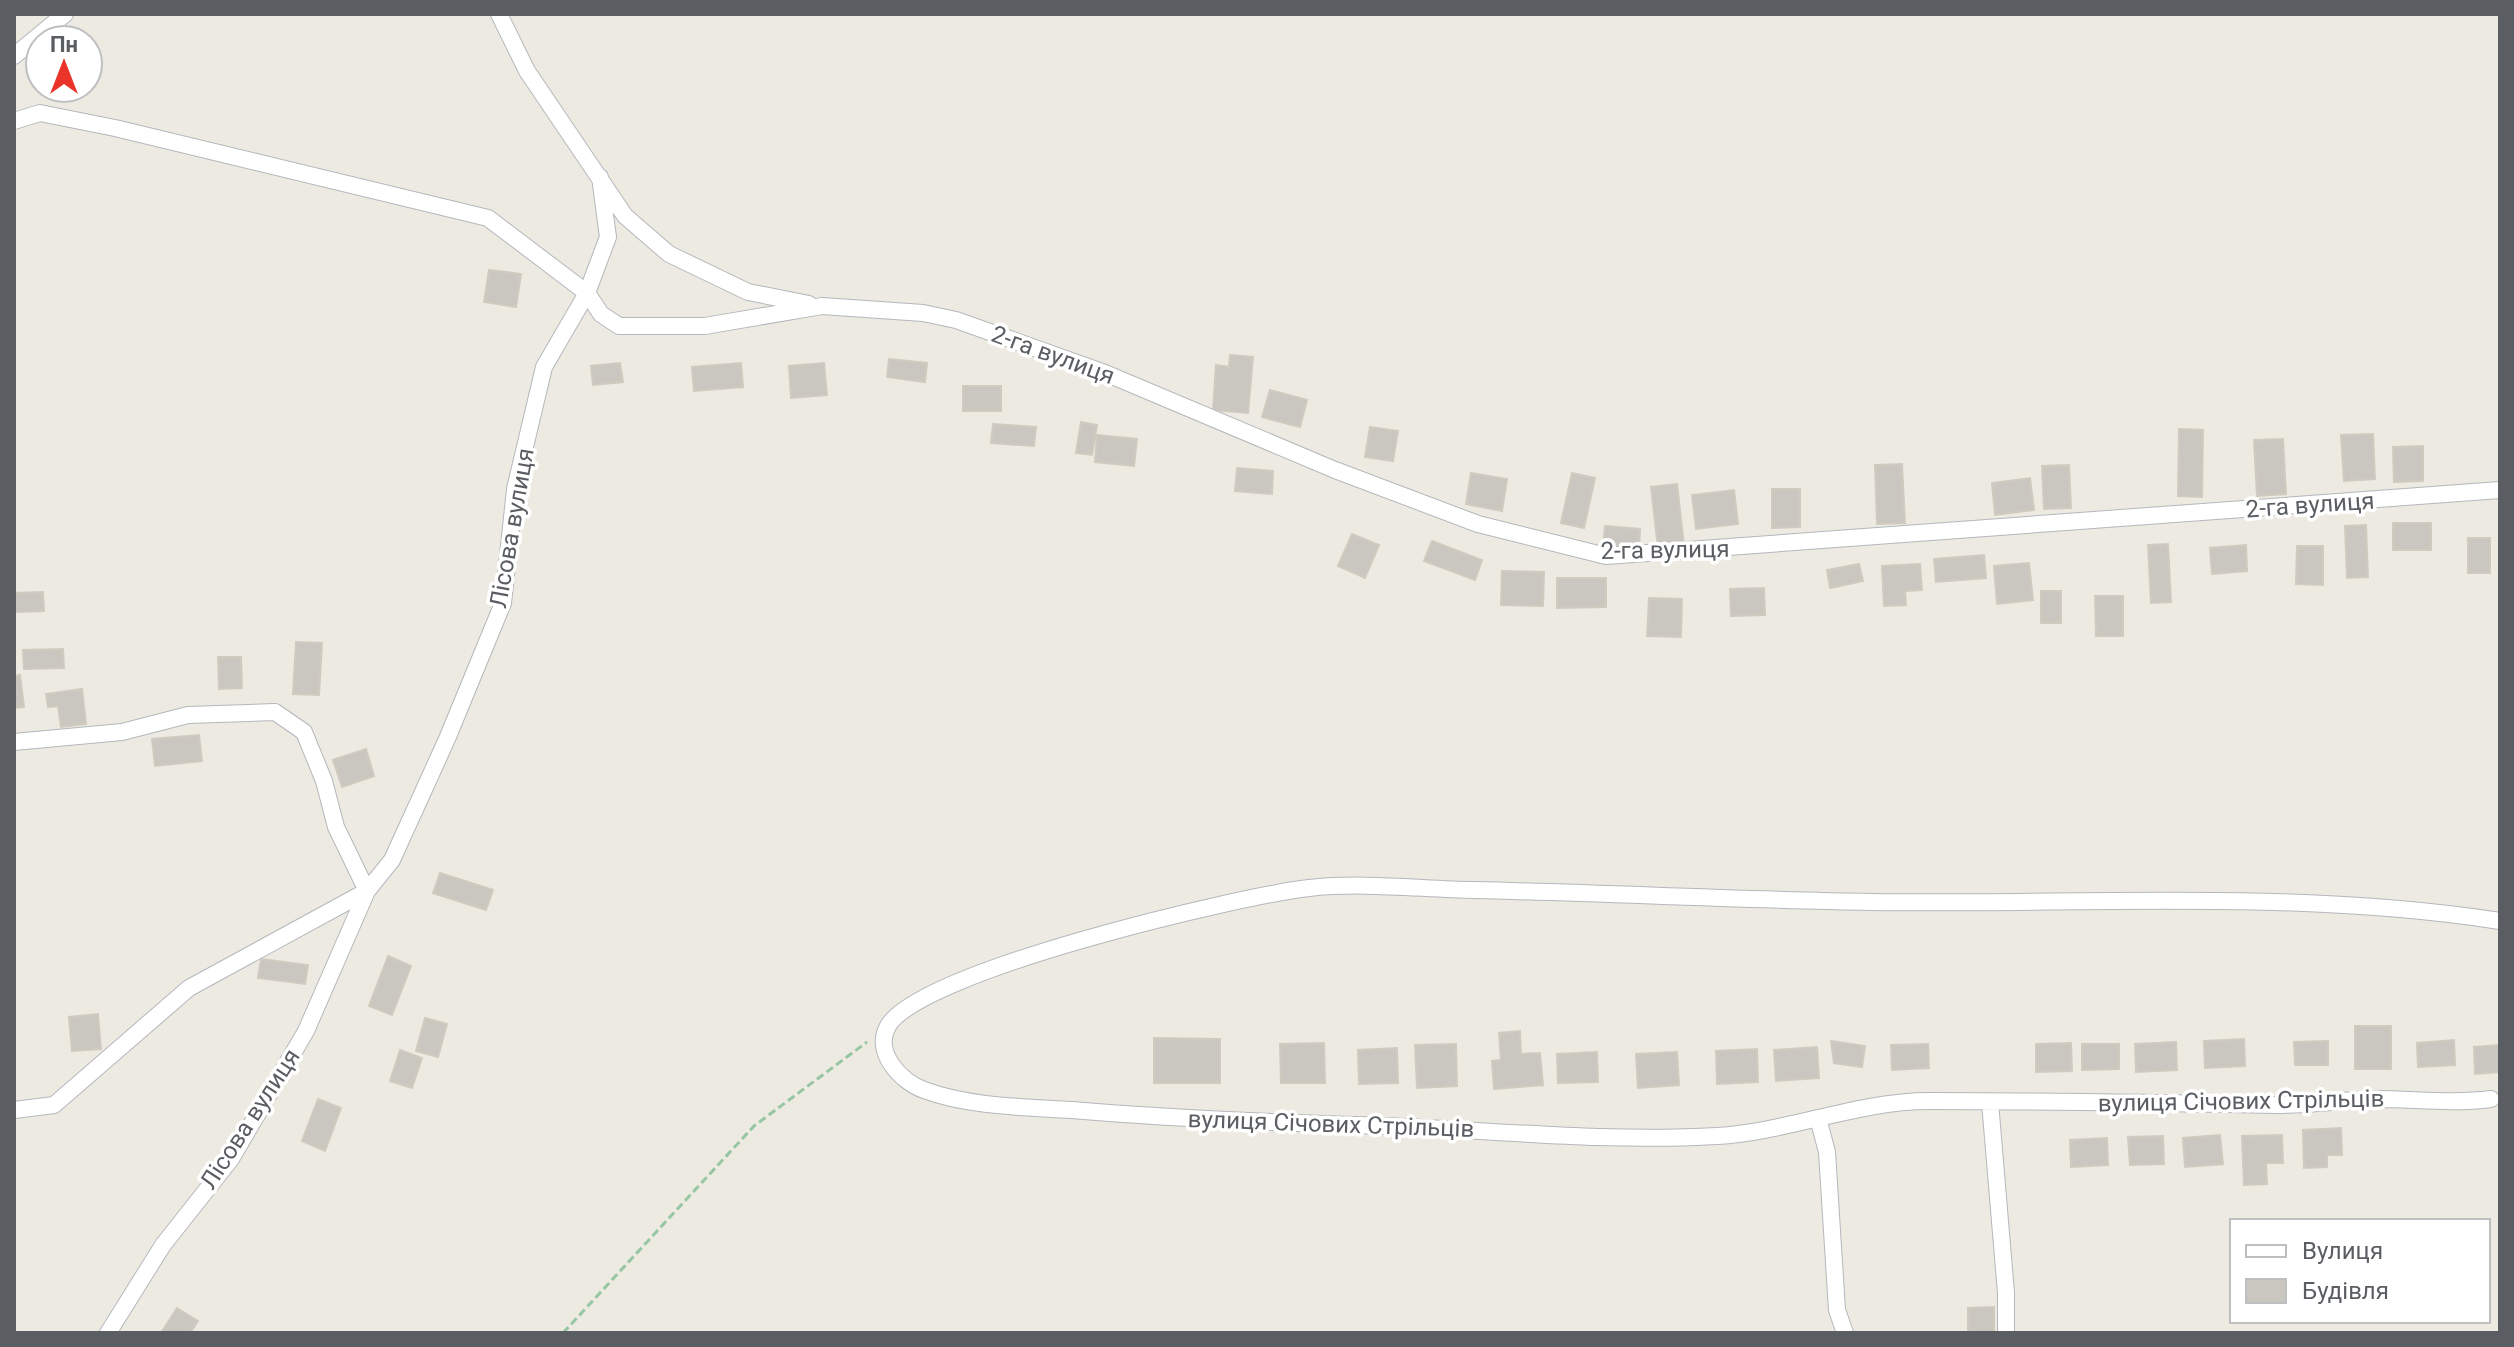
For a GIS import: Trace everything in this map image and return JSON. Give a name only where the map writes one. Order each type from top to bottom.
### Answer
[{"type":"street","points":[[14,56],[65,14]]},
{"type":"street","name":"Лісова вулиця","points":[[108,1333],[163,1245],[231,1159],[298,1044],[367,891],[392,860],[503,603],[515,489],[544,367],[587,293],[608,237],[600,177],[527,71],[499,14]]},
{"type":"street","points":[[14,121],[40,113],[115,128],[488,218],[587,293]]},
{"type":"street","name":"2-га вулиця","points":[[600,177],[625,216],[669,254],[748,292],[822,306],[923,313],[956,320],[1105,373],[1335,470],[1478,524],[1606,556],[2500,490]]},
{"type":"street","name":"2-га вулиця","points":[[587,293],[601,314],[619,326],[705,326],[822,306]]},
{"type":"street","points":[[14,742],[122,732],[188,715],[275,712],[304,732],[324,781],[336,827],[367,891]]},
{"type":"street","points":[[886,1029],[895,1018],[950,987],[1097,934],[1199,907],[1314,887],[1870,902],[2362,904],[2500,921]]},
{"type":"street","name":"Лісова вулиця","points":[[14,1110],[54,1105],[189,988],[367,891]]},
{"type":"street","name":"вулиця Січових Стрільців","points":[[886,1029],[887,1055],[911,1084],[960,1098],[1165,1119],[1584,1135],[1722,1136],[1889,1103],[2202,1101],[2284,1105],[2374,1099],[2451,1103],[2491,1099]]},
{"type":"street","points":[[1990,1102],[2006,1293],[2006,1333]]},
{"type":"street","points":[[1818,1118],[1827,1152],[1837,1310],[1845,1333]]},
{"type":"path","points":[[563,1333],[754,1126],[886,1029]]},
{"type":"building","points":[[489,270],[521,274],[516,307],[484,302]]},
{"type":"building","points":[[1230,355],[1253,357],[1248,413],[1213,410],[1216,365],[1229,367]]},
{"type":"building","points":[[889,359],[927,363],[925,382],[887,377]]},
{"type":"building","points":[[620,363],[623,382],[593,385],[591,366]]},
{"type":"building","points":[[741,363],[743,387],[694,391],[692,367]]},
{"type":"building","points":[[824,363],[827,395],[791,398],[789,366]]},
{"type":"building","points":[[963,386],[1001,386],[1001,411],[963,411]]},
{"type":"building","points":[[1270,390],[1307,400],[1300,427],[1262,417]]},
{"type":"building","points":[[1081,422],[1097,425],[1092,455],[1076,453]]},
{"type":"building","points":[[993,424],[1036,427],[1034,446],[991,443]]},
{"type":"building","points":[[1370,427],[1398,431],[1393,461],[1365,457]]},
{"type":"building","points":[[2179,429],[2203,430],[2202,497],[2178,496]]},
{"type":"building","points":[[2373,434],[2375,479],[2344,481],[2341,435]]},
{"type":"building","points":[[1097,435],[1137,439],[1134,466],[1095,462]]},
{"type":"building","points":[[2283,439],[2286,494],[2257,496],[2254,440]]},
{"type":"building","points":[[2423,446],[2423,481],[2394,482],[2393,447]]},
{"type":"building","points":[[1902,464],[1905,523],[1877,524],[1875,465]]},
{"type":"building","points":[[2069,465],[2071,508],[2044,509],[2042,466]]},
{"type":"building","points":[[1237,468],[1273,471],[1272,494],[1235,491]]},
{"type":"building","points":[[1471,473],[1507,479],[1502,511],[1466,504]]},
{"type":"building","points":[[1572,473],[1595,478],[1584,528],[1561,523]]},
{"type":"building","points":[[2030,478],[2034,510],[1995,515],[1992,483]]},
{"type":"building","points":[[1677,484],[1684,545],[1658,548],[1651,487]]},
{"type":"building","points":[[1772,489],[1800,489],[1800,527],[1772,528]]},
{"type":"building","points":[[1734,490],[1738,524],[1696,529],[1692,495]]},
{"type":"building","points":[[2393,523],[2431,523],[2431,550],[2393,550]]},
{"type":"building","points":[[2366,525],[2368,577],[2347,578],[2345,526]]},
{"type":"building","points":[[1605,526],[1640,529],[1639,550],[1603,547]]},
{"type":"building","points":[[1352,534],[1379,545],[1365,578],[1338,566]]},
{"type":"building","points":[[2468,538],[2490,538],[2490,573],[2468,573]]},
{"type":"building","points":[[1432,541],[1482,560],[1475,580],[1424,561]]},
{"type":"building","points":[[2168,544],[2171,602],[2151,603],[2148,545]]},
{"type":"building","points":[[2246,545],[2247,571],[2212,574],[2210,548]]},
{"type":"building","points":[[2297,546],[2323,546],[2323,585],[2296,584]]},
{"type":"building","points":[[1984,555],[1986,578],[1936,582],[1934,559]]},
{"type":"building","points":[[2029,563],[2033,600],[1997,604],[1994,566]]},
{"type":"building","points":[[1859,564],[1863,581],[1830,588],[1827,570]]},
{"type":"building","points":[[1920,564],[1922,590],[1905,591],[1906,605],[1884,606],[1882,566]]},
{"type":"building","points":[[1502,571],[1544,572],[1543,606],[1501,605]]},
{"type":"building","points":[[1557,578],[1606,578],[1606,607],[1557,608]]},
{"type":"building","points":[[1764,588],[1765,615],[1731,616],[1730,589]]},
{"type":"building","points":[[2041,591],[2061,591],[2061,623],[2041,623]]},
{"type":"building","points":[[43,592],[44,611],[14,612],[14,593]]},
{"type":"building","points":[[2095,596],[2123,596],[2123,636],[2096,636]]},
{"type":"building","points":[[1649,598],[1682,599],[1681,637],[1647,636]]},
{"type":"building","points":[[296,642],[322,643],[319,695],[293,694]]},
{"type":"building","points":[[63,649],[64,668],[24,669],[23,650]]},
{"type":"building","points":[[218,657],[241,657],[242,688],[219,689]]},
{"type":"building","points":[[20,675],[24,707],[14,708],[14,676]]},
{"type":"building","points":[[82,689],[86,724],[61,727],[58,706],[48,707],[46,694]]},
{"type":"building","points":[[199,735],[202,761],[155,766],[152,739]]},
{"type":"building","points":[[366,749],[374,776],[342,787],[333,760]]},
{"type":"building","points":[[440,873],[493,890],[486,910],[433,893]]},
{"type":"building","points":[[388,956],[411,966],[392,1015],[369,1006]]},
{"type":"building","points":[[261,959],[308,965],[305,984],[258,978]]},
{"type":"building","points":[[98,1014],[101,1049],[72,1051],[69,1017]]},
{"type":"building","points":[[425,1018],[447,1024],[438,1057],[416,1051]]},
{"type":"building","points":[[2355,1026],[2391,1026],[2391,1069],[2355,1069]]},
{"type":"building","points":[[1520,1031],[1521,1054],[1540,1053],[1543,1085],[1494,1089],[1492,1061],[1501,1060],[1499,1033]]},
{"type":"building","points":[[1154,1038],[1220,1039],[1220,1083],[1154,1083]]},
{"type":"building","points":[[2244,1039],[2245,1066],[2205,1068],[2204,1041]]},
{"type":"building","points":[[2454,1040],[2455,1065],[2418,1067],[2417,1043]]},
{"type":"building","points":[[1831,1041],[1865,1046],[1862,1067],[1834,1063]]},
{"type":"building","points":[[2328,1041],[2328,1065],[2295,1065],[2294,1042]]},
{"type":"building","points":[[2176,1042],[2177,1070],[2136,1072],[2135,1044]]},
{"type":"building","points":[[1324,1043],[1325,1083],[1281,1083],[1280,1044]]},
{"type":"building","points":[[2071,1043],[2072,1071],[2036,1072],[2036,1044]]},
{"type":"building","points":[[1456,1044],[1457,1086],[1417,1088],[1415,1045]]},
{"type":"building","points":[[1928,1044],[1929,1068],[1892,1070],[1891,1045]]},
{"type":"building","points":[[2082,1044],[2119,1044],[2119,1069],[2082,1070]]},
{"type":"building","points":[[2500,1045],[2500,1072],[2475,1074],[2474,1047]]},
{"type":"building","points":[[1817,1047],[1819,1078],[1776,1081],[1774,1050]]},
{"type":"building","points":[[1397,1048],[1398,1083],[1359,1084],[1358,1050]]},
{"type":"building","points":[[1757,1049],[1758,1082],[1717,1084],[1716,1051]]},
{"type":"building","points":[[400,1050],[422,1058],[412,1088],[390,1081]]},
{"type":"building","points":[[1597,1052],[1598,1082],[1558,1083],[1557,1054]]},
{"type":"building","points":[[1677,1052],[1679,1085],[1638,1088],[1636,1054]]},
{"type":"building","points":[[318,1099],[341,1108],[325,1151],[302,1141]]},
{"type":"building","points":[[2341,1128],[2342,1155],[2327,1155],[2327,1167],[2304,1168],[2303,1130]]},
{"type":"building","points":[[2220,1135],[2223,1164],[2185,1167],[2183,1138]]},
{"type":"building","points":[[2282,1135],[2283,1163],[2266,1163],[2267,1184],[2244,1185],[2242,1136]]},
{"type":"building","points":[[2163,1136],[2164,1164],[2130,1165],[2128,1137]]},
{"type":"building","points":[[2107,1138],[2108,1165],[2071,1167],[2070,1140]]},
{"type":"building","points":[[1994,1307],[1994,1333],[1968,1333],[1968,1308]]},
{"type":"building","points":[[177,1308],[198,1321],[190,1333],[161,1333]]}]
